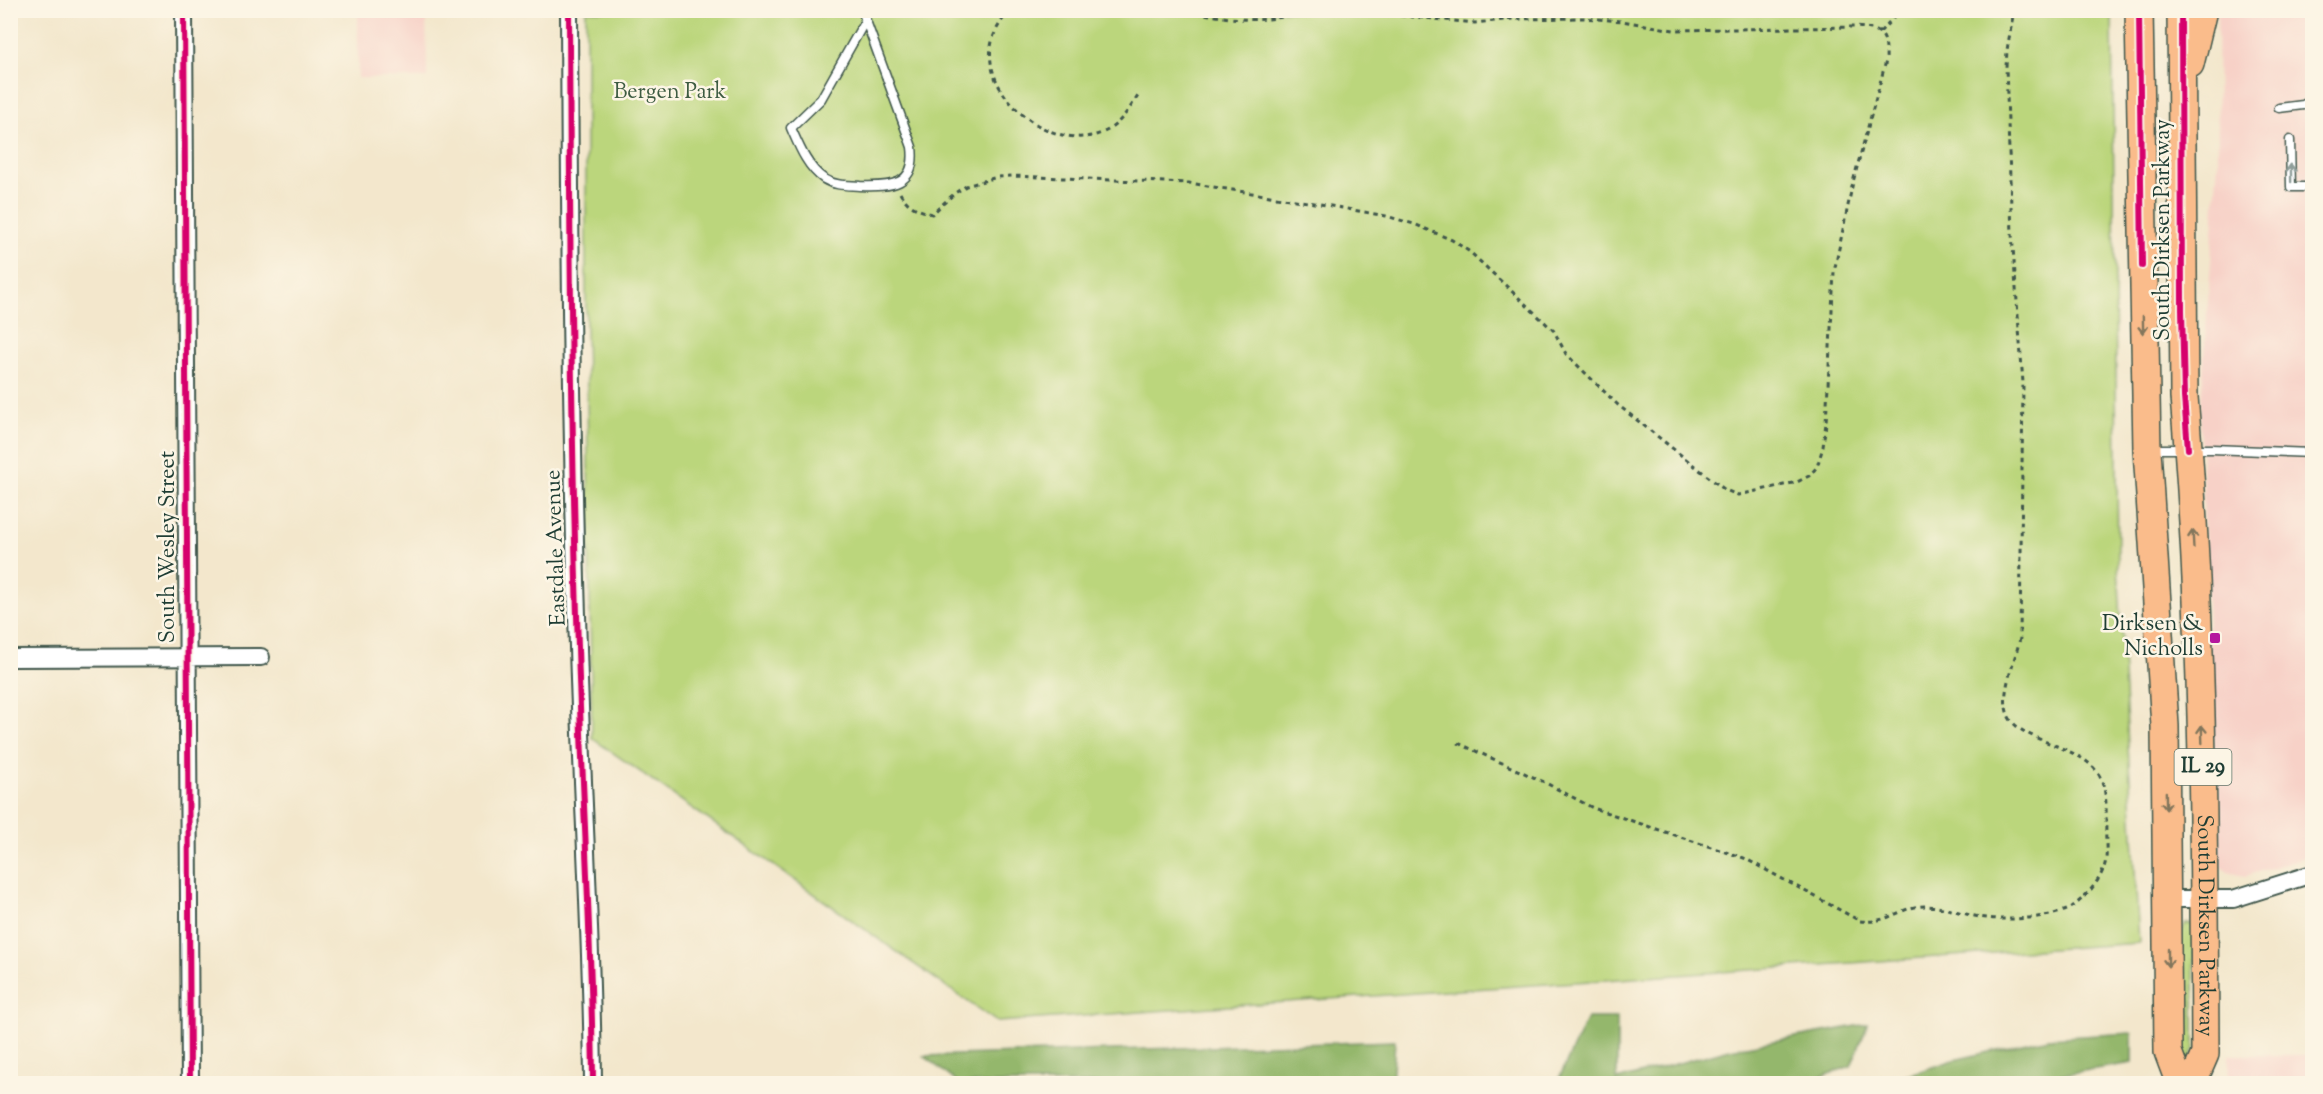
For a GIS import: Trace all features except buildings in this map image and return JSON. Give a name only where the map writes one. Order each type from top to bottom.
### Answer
[{"type":"main road","name":"South Dirksen Parkway","points":[[2139,10],[2146,450],[2165,726],[2168,1052],[2180,1083]]},
{"type":"main road","name":"South Dirksen Parkway","points":[[2181,10],[2184,397],[2203,749],[2205,1054],[2192,1083]]},
{"type":"main road","points":[[2181,94],[2203,10]]},
{"type":"street","name":"South Wesley Street","points":[[184,10],[190,1083]]},
{"type":"street","name":"Eastdale Avenue","points":[[569,10],[573,494],[580,738],[593,1006],[593,1083]]},
{"type":"street","points":[[10,658],[261,657]]},
{"type":"street","points":[[2168,899],[2233,899],[2313,874]]},
{"type":"lane","points":[[862,10],[864,21],[912,147],[914,162],[910,172],[901,182],[884,186],[838,185],[825,179],[813,169],[791,128],[821,99],[864,21]]},
{"type":"lane","points":[[2279,108],[2303,105],[2313,100]]},
{"type":"lane","points":[[2290,140],[2291,187],[2309,187]]},
{"type":"lane","points":[[2146,450],[2313,453]]},
{"type":"path","points":[[1009,10],[993,38],[992,66],[1004,94],[1034,123],[1065,138],[1096,135],[1108,130],[1119,120],[1138,96]]},
{"type":"path","points":[[1179,10],[1262,20],[1282,17],[1303,10]]},
{"type":"path","points":[[895,184],[905,202],[916,209],[932,213],[966,186],[997,177],[1189,183],[1386,216],[1435,231],[1470,252],[1544,320],[1554,330],[1566,354],[1637,422],[1725,490],[1738,495],[1797,482],[1809,476],[1817,467],[1823,447],[1826,423],[1834,272],[1853,182],[1886,61],[1887,45],[1883,35],[1874,28],[1856,27],[1674,30],[1622,21],[1584,18],[1513,19],[1475,23],[1343,10]]},
{"type":"path","points":[[1880,33],[1893,18],[1896,10]]},
{"type":"path","points":[[1458,743],[1544,782],[1593,808],[1744,858],[1860,921],[1875,922],[1911,907],[1927,906],[1987,918],[2018,918],[2056,913],[2071,907],[2101,876],[2106,862],[2105,792],[2101,778],[2092,765],[2077,755],[2022,729],[2009,718],[2005,700],[2020,638],[2023,383],[2012,234],[2006,67],[2014,10]]},
{"type":"shaded area","points":[[358,11],[426,11],[427,78],[358,78]]},
{"type":"shaded area","points":[[2217,11],[2312,11],[2312,855],[2245,876],[2228,872],[2222,867],[2217,857],[2200,416],[2218,161]]},
{"type":"shaded area","points":[[2229,1055],[2312,1055],[2312,1083],[2228,1083]]},
{"type":"green space","name":"Bergen Park","points":[[586,11],[2112,11],[2118,566],[2139,943],[997,1022],[592,738],[586,324]]},
{"type":"green space","points":[[2185,924],[2194,924],[2194,1049],[2191,1060],[2178,1069],[2179,938]]},
{"type":"green space","points":[[1587,1018],[1617,1018],[1617,1080],[1730,1049],[1868,1024],[1851,1066],[1804,1083],[1557,1083]]},
{"type":"green space","points":[[2132,1033],[2132,1063],[2040,1078],[2027,1083],[1883,1083],[1954,1060],[2049,1038]]},
{"type":"green space","points":[[1395,1041],[1392,1084],[958,1083],[924,1056]]},
{"type":"cycle path","points":[[184,10],[190,1084]]},
{"type":"cycle path","points":[[569,10],[574,488],[593,1084]]},
{"type":"cycle path","points":[[2139,10],[2142,266]]},
{"type":"cycle path","points":[[2181,10],[2182,310],[2188,449]]},
{"type":"place","name":"Dirksen & Nicholls","points":[[2215,638]]}]
